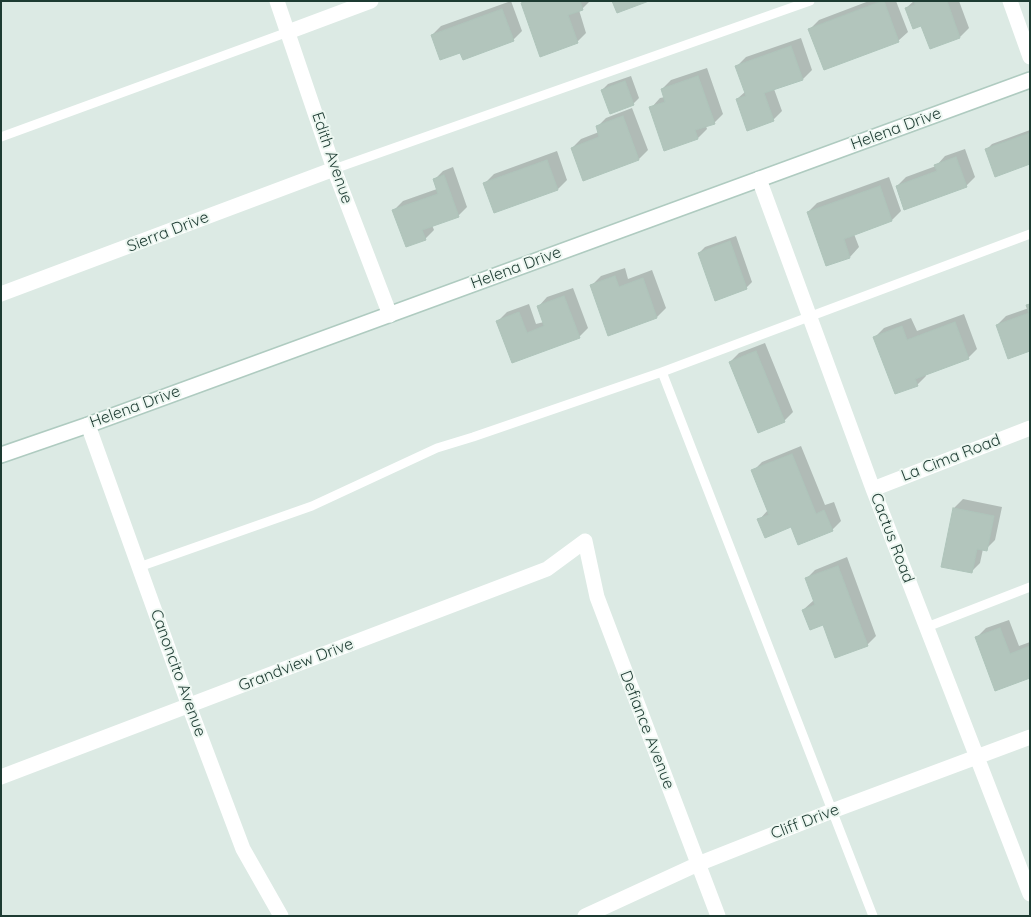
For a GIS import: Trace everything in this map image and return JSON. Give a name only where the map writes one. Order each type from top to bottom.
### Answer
[{"type":"street","name":"Edith Avenue","points":[[277,1],[334,169],[390,314]]},
{"type":"street","points":[[288,32],[371,1]]},
{"type":"street","points":[[1010,1],[1030,57]]},
{"type":"street","name":"Helena Drive","points":[[1,455],[88,425],[1030,80]]},
{"type":"street","name":"Sierra Drive","points":[[1,294],[334,169]]},
{"type":"street","name":"Cactus Road","points":[[758,179],[873,489],[1030,894]]},
{"type":"street","name":"Canoncito Avenue","points":[[88,425],[189,706],[243,849],[281,916]]},
{"type":"street","name":"La Cima Road","points":[[873,489],[1030,428]]},
{"type":"street","name":"Grandview Drive","points":[[1,777],[547,568],[585,541]]},
{"type":"street","name":"Defiance Avenue","points":[[585,541],[597,597],[718,916]]},
{"type":"street","name":"Cliff Drive","points":[[584,916],[698,864],[832,810],[1030,737]]},
{"type":"lane","points":[[334,169],[810,1]]},
{"type":"lane","points":[[1,137],[288,32]]},
{"type":"lane","points":[[139,566],[312,506],[437,448],[473,438],[662,372],[1030,234]]},
{"type":"lane","points":[[662,372],[873,916]]},
{"type":"lane","points":[[927,627],[1030,587]]},
{"type":"building","points":[[526,1],[580,1],[583,10],[568,15],[578,43],[540,57],[521,3]]},
{"type":"building","points":[[612,1],[649,1],[617,13]]},
{"type":"building","points":[[884,1],[899,42],[824,70],[808,29]]},
{"type":"building","points":[[914,1],[947,1],[960,38],[930,49],[921,26],[913,29],[905,8],[915,5]]},
{"type":"building","points":[[502,9],[514,41],[463,60],[460,53],[440,60],[431,35]]},
{"type":"building","points":[[791,46],[803,80],[764,93],[774,121],[747,131],[736,99],[746,96],[735,66]]},
{"type":"building","points":[[698,76],[715,124],[695,130],[698,139],[664,151],[649,107],[665,102],[661,89]]},
{"type":"building","points":[[625,81],[634,105],[610,114],[601,90]]},
{"type":"building","points":[[623,116],[639,160],[583,181],[571,148],[599,137],[596,126]]},
{"type":"building","points":[[1030,133],[1030,164],[995,177],[985,149]]},
{"type":"building","points":[[956,157],[967,187],[904,210],[896,186],[937,171],[934,165]]},
{"type":"building","points":[[547,160],[558,190],[494,213],[483,183]]},
{"type":"building","points":[[444,175],[459,217],[422,230],[426,240],[406,247],[392,210],[438,194],[433,179]]},
{"type":"building","points":[[880,186],[892,221],[844,239],[850,258],[826,266],[807,212]]},
{"type":"building","points":[[730,241],[747,289],[715,301],[698,253]]},
{"type":"building","points":[[615,276],[619,287],[643,278],[657,318],[608,336],[590,285]]},
{"type":"building","points":[[564,296],[580,338],[512,363],[496,321],[519,312],[527,333],[544,326],[537,306]]},
{"type":"building","points":[[1030,304],[1030,351],[1008,359],[996,325],[1029,313],[1026,305]]},
{"type":"building","points":[[955,322],[969,359],[915,379],[918,386],[895,394],[873,337],[902,326],[907,340]]},
{"type":"building","points":[[756,351],[785,422],[758,433],[729,362]]},
{"type":"building","points":[[792,454],[816,514],[824,510],[833,531],[798,545],[791,527],[765,538],[757,519],[769,515],[751,470]]},
{"type":"building","points":[[953,508],[994,516],[987,551],[977,549],[972,573],[941,567]]},
{"type":"building","points":[[838,566],[868,646],[835,658],[823,625],[810,630],[802,610],[815,605],[805,578]]},
{"type":"building","points":[[1000,628],[1010,654],[1030,646],[1030,678],[995,691],[975,637]]}]
